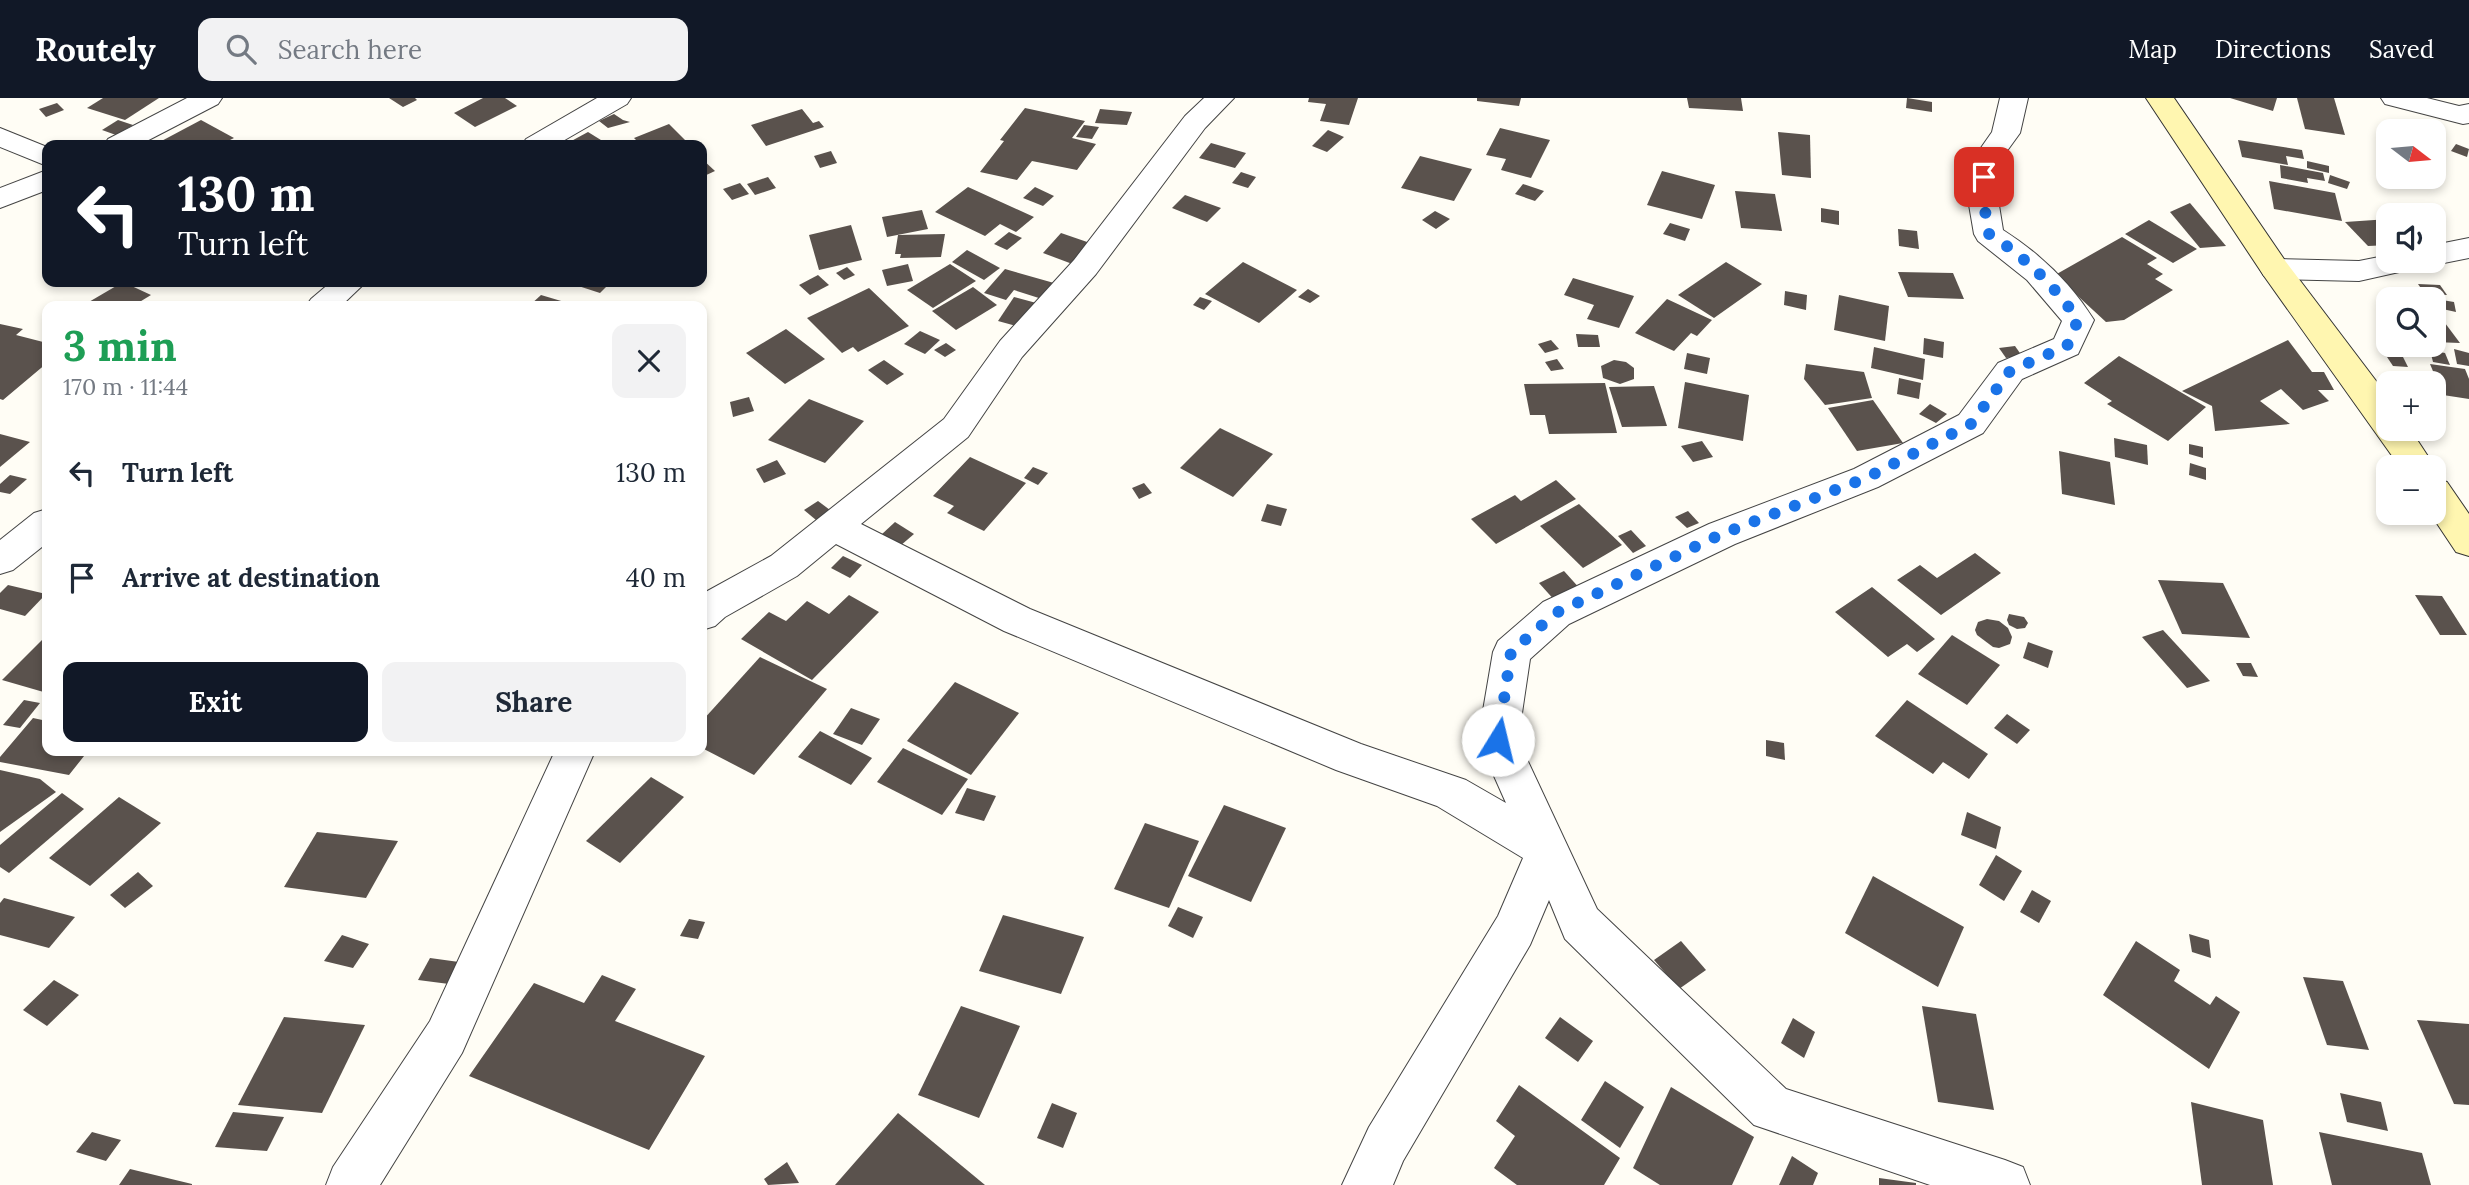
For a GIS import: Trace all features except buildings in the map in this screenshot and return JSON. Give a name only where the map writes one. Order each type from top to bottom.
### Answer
[{"type":"street","points":[[128,140],[208,98]]},
{"type":"street","points":[[545,140],[617,98]]},
{"type":"street","points":[[707,610],[784,566],[956,428],[1011,349],[1085,267],[1195,122],[1220,98]]},
{"type":"street","points":[[2005,1185],[1771,1108],[1581,924],[1498,740],[1511,652],[1556,613],[1722,534],[1866,478],[1971,424],[2010,371],[2067,346],[2078,320],[2062,296],[2018,252],[1989,234],[1982,193],[1985,162],[2006,133],[2014,98]]},
{"type":"street","points":[[2160,98],[2275,269],[2376,405]]},
{"type":"street","points":[[2395,98],[2463,116],[2469,112]]},
{"type":"street","points":[[0,136],[42,156]]},
{"type":"street","points":[[0,199],[42,181]]},
{"type":"street","points":[[2446,253],[2469,248]]},
{"type":"street","points":[[2275,269],[2358,271],[2376,267]]},
{"type":"street","points":[[329,301],[345,287]]},
{"type":"street","points":[[2446,508],[2469,542]]},
{"type":"street","points":[[833,526],[1017,620],[1350,758],[1451,793],[1548,850]]},
{"type":"street","points":[[0,560],[42,527]]},
{"type":"street","points":[[351,1185],[446,1037],[573,756]]},
{"type":"street","points":[[1367,1185],[1386,1144],[1514,930],[1548,850]]},
{"type":"route","points":[[1498,740],[1511,652],[1556,613],[1722,534],[1866,478],[1971,424],[2010,371],[2067,346],[2078,320],[2062,296],[2018,252],[1989,234],[1982,193],[1984,177]]}]
